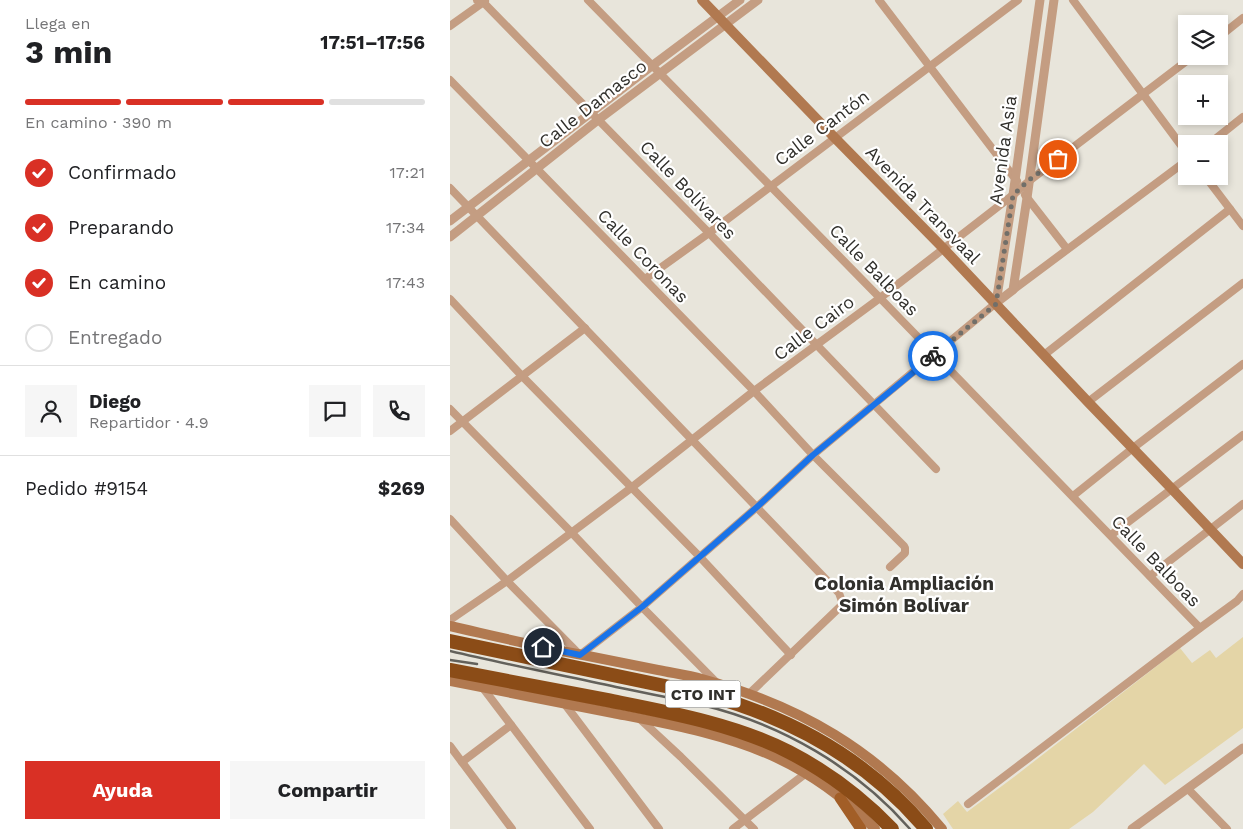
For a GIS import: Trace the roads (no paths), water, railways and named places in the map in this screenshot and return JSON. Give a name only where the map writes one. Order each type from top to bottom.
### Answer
[{"type":"highway","name":"CTO INT","points":[[450,641],[708,695],[749,707],[798,728],[840,752],[863,768],[902,803],[926,829]]},
{"type":"highway","name":"CTO INT","points":[[450,670],[668,713],[732,729],[763,740],[804,760],[839,782],[866,803],[892,829]]},
{"type":"main road","name":"Avenida Transvaal","points":[[702,0],[943,248],[1243,564]]},
{"type":"main road","name":"CTO INT","points":[[450,626],[580,655],[700,678],[784,708],[821,726],[868,757],[905,788],[942,829]]},
{"type":"main road","name":"CTO INT","points":[[450,681],[640,718],[725,739],[777,758],[805,774],[840,798],[875,829]]},
{"type":"main road","points":[[840,798],[861,829]]},
{"type":"street","name":"Calle Balboas","points":[[588,0],[1200,628]]},
{"type":"street","name":"Calle Damasco","points":[[450,221],[740,0]]},
{"type":"street","name":"Calle Damasco","points":[[450,237],[598,120],[758,0]]},
{"type":"street","points":[[879,0],[1067,249]]},
{"type":"street","name":"Calle Cantón","points":[[645,279],[1018,0]]},
{"type":"street","name":"Avenida Asia","points":[[996,304],[1040,0]]},
{"type":"street","name":"Avenida Asia","points":[[1012,290],[1027,198],[1054,0]]},
{"type":"street","points":[[1073,0],[1178,141]]},
{"type":"street","points":[[450,26],[482,1]]},
{"type":"street","name":"Calle Bolívares","points":[[482,1],[936,468]]},
{"type":"street","points":[[1228,30],[1243,18]]},
{"type":"street","name":"Calle Cairo","points":[[450,620],[507,581],[632,488],[754,391],[880,298],[1013,195],[1029,180],[1181,65]]},
{"type":"street","name":"Calle Coronas","points":[[450,80],[754,391],[813,455],[904,546],[905,553],[890,567]]},
{"type":"street","points":[[1221,135],[1243,118]]},
{"type":"street","points":[[450,519],[507,581],[580,655],[642,607],[757,507],[813,455],[1012,290],[1178,167]]},
{"type":"street","points":[[1212,185],[1243,226]]},
{"type":"street","points":[[450,188],[839,593],[843,604],[749,694]]},
{"type":"street","points":[[1044,355],[1230,209]]},
{"type":"street","points":[[1088,402],[1243,283]]},
{"type":"street","points":[[450,299],[522,376],[699,556],[791,655]]},
{"type":"street","points":[[450,431],[585,328]]},
{"type":"street","points":[[1072,496],[1243,364]]},
{"type":"street","points":[[450,408],[718,684]]},
{"type":"street","points":[[1111,535],[1243,435]]},
{"type":"street","points":[[1150,576],[1243,504]]},
{"type":"street","points":[[968,804],[1237,602],[1243,594]]},
{"type":"street","points":[[483,688],[590,829]]},
{"type":"street","points":[[564,703],[659,829]]},
{"type":"street","points":[[640,718],[754,829]]},
{"type":"street","points":[[462,762],[511,724]]},
{"type":"street","points":[[450,746],[512,829]]},
{"type":"street","points":[[1132,829],[1243,748]]},
{"type":"street","points":[[733,829],[805,774]]},
{"type":"street","points":[[1188,789],[1227,829]]},
{"type":"railway","points":[[450,651],[691,702],[731,713],[760,724],[788,736],[841,768],[866,786],[910,829]]},
{"type":"railway","points":[[450,660],[477,664]]},
{"type":"district","name":"Colonia Ampliación Simón Bolívar","points":[[904,594]]}]
